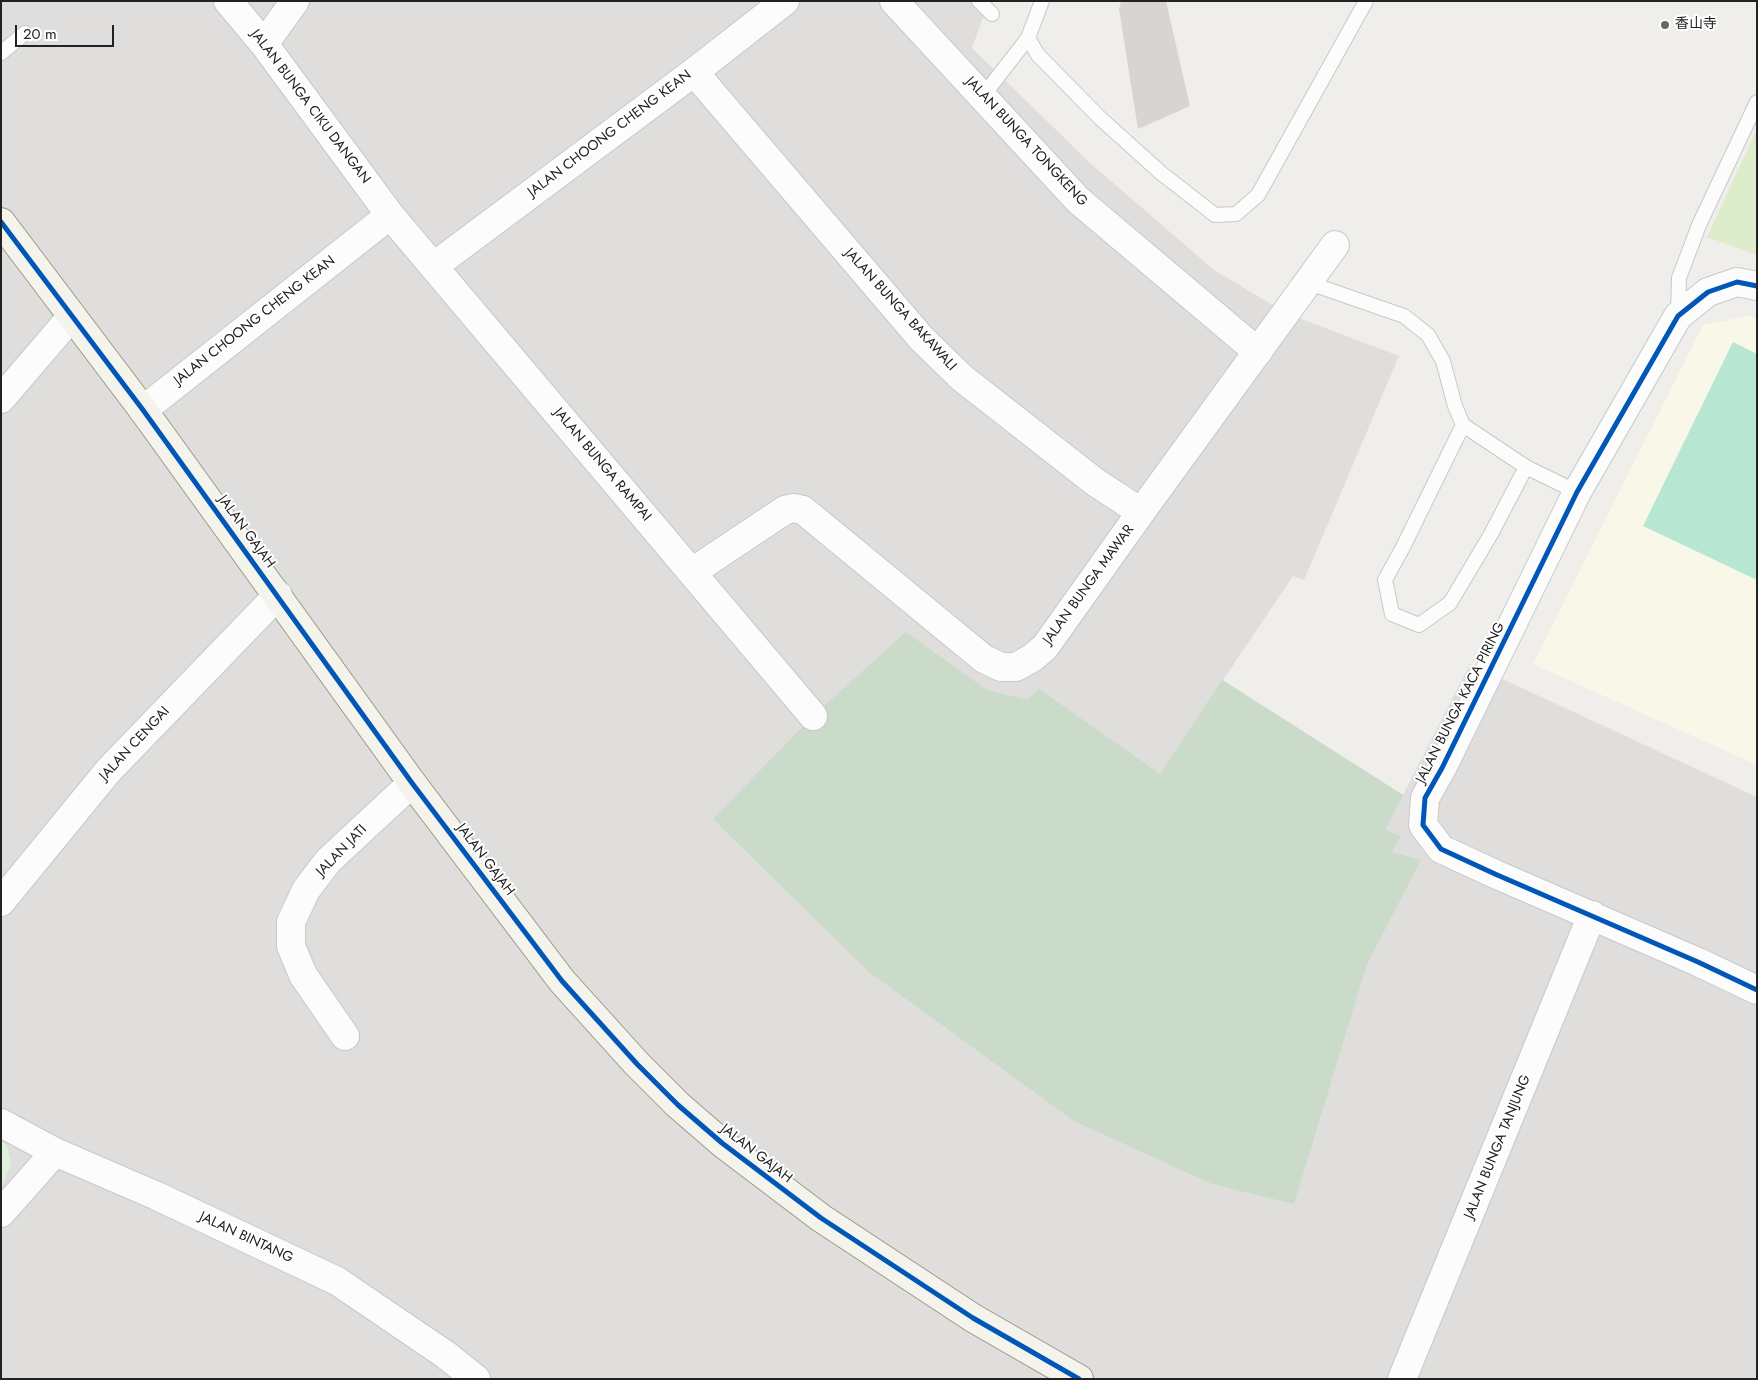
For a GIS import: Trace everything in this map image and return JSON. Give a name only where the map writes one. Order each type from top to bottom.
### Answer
[{"type":"street","name":"JALAN BUNGA CIKU DANGAN","points":[[228,1],[264,44],[390,215]]},
{"type":"street","points":[[264,44],[295,1]]},
{"type":"street","name":"JALAN CHOONG CHENG KEAN","points":[[434,266],[694,72],[785,1]]},
{"type":"street","name":"JALAN BUNGA TONGKENG","points":[[894,1],[1078,200],[1258,352]]},
{"type":"street","name":"JALAN BUNGA BAKAWALI","points":[[694,72],[922,338],[962,378],[1095,482],[1141,512]]},
{"type":"street","name":"JALAN CHOONG CHENG KEAN","points":[[143,410],[390,215]]},
{"type":"street","name":"JALAN BUNGA RAMPAI","points":[[390,215],[813,716]]},
{"type":"street","name":"JALAN GAJAH","points":[[1,222],[143,410],[412,782],[562,981],[637,1064],[678,1105],[722,1143],[821,1218],[974,1318],[1079,1379]]},
{"type":"street","name":"JALAN BUNGA MAWAR","points":[[692,572],[785,510],[794,508],[803,510],[984,659],[1001,667],[1016,667],[1046,647],[1141,512],[1335,245]]},
{"type":"street","points":[[1678,316],[1708,292],[1737,282],[1757,286]]},
{"type":"street","points":[[1,399],[72,316]]},
{"type":"street","name":"JALAN BUNGA KACA PIRING","points":[[1678,316],[1577,492],[1442,768],[1425,798],[1423,825],[1441,849],[1494,874],[1698,962],[1757,990]]},
{"type":"street","name":"JALAN CENGAI","points":[[1,902],[109,770],[278,595]]},
{"type":"street","name":"JALAN JATI","points":[[345,1036],[303,975],[291,946],[291,922],[306,890],[328,861],[412,782]]},
{"type":"street","name":"JALAN BUNGA TANJUNG","points":[[1402,1379],[1592,915]]},
{"type":"street","name":"JALAN BINTANG","points":[[1,1123],[56,1152],[157,1196],[337,1281],[446,1354],[476,1379]]},
{"type":"street","points":[[1,1213],[56,1152]]},
{"type":"lane","points":[[979,1],[992,14]]},
{"type":"lane","points":[[982,97],[1028,38],[1042,1]]},
{"type":"lane","points":[[1028,38],[1038,56],[1100,118],[1161,172],[1215,215],[1236,214],[1258,196],[1366,1]]},
{"type":"lane","points":[[1,53],[25,33]]},
{"type":"lane","name":"JALAN BUNGA KACA PIRING","points":[[1678,316],[1680,278],[1700,225],[1757,102]]},
{"type":"lane","points":[[1309,282],[1404,316],[1428,336],[1443,361],[1455,406],[1463,425],[1526,467],[1577,492]]},
{"type":"lane","points":[[1463,425],[1403,548],[1385,580],[1392,614],[1419,625],[1450,603],[1491,534],[1526,467]]},
{"type":"shaded area","points":[[1,1],[989,1],[972,48],[1089,162],[1214,270],[1286,313],[1399,356],[1304,580],[1293,576],[1223,680],[1403,795],[1470,664],[1757,797],[1757,1379],[1,1379]]},
{"type":"shaded area","points":[[1749,316],[1757,319],[1757,765],[1533,664],[1703,325]]},
{"type":"green space","points":[[1757,129],[1757,255],[1707,237]]},
{"type":"green space","points":[[1733,342],[1757,354],[1757,580],[1643,526]]},
{"type":"green space","points":[[906,632],[987,690],[1027,700],[1039,689],[1160,774],[1222,680],[1403,795],[1385,830],[1401,836],[1392,852],[1421,860],[1367,964],[1294,1204],[1212,1184],[1074,1121],[869,972],[713,819],[813,716]]},
{"type":"green space","points":[[1,1141],[7,1146],[11,1165],[1,1187]]},
{"type":"building","points":[[1121,1],[1166,1],[1190,106],[1138,129],[1119,9]]},
{"type":"cycle path","points":[[1,222],[143,410],[412,783],[562,981],[637,1064],[678,1105],[722,1143],[821,1218],[973,1318],[1079,1379]]},
{"type":"cycle path","points":[[1757,286],[1737,282],[1708,292],[1678,316],[1577,492],[1442,768],[1425,798],[1423,825],[1441,849],[1698,962],[1757,990]]},
{"type":"place","name":"香山寺","points":[[1665,25]]}]
